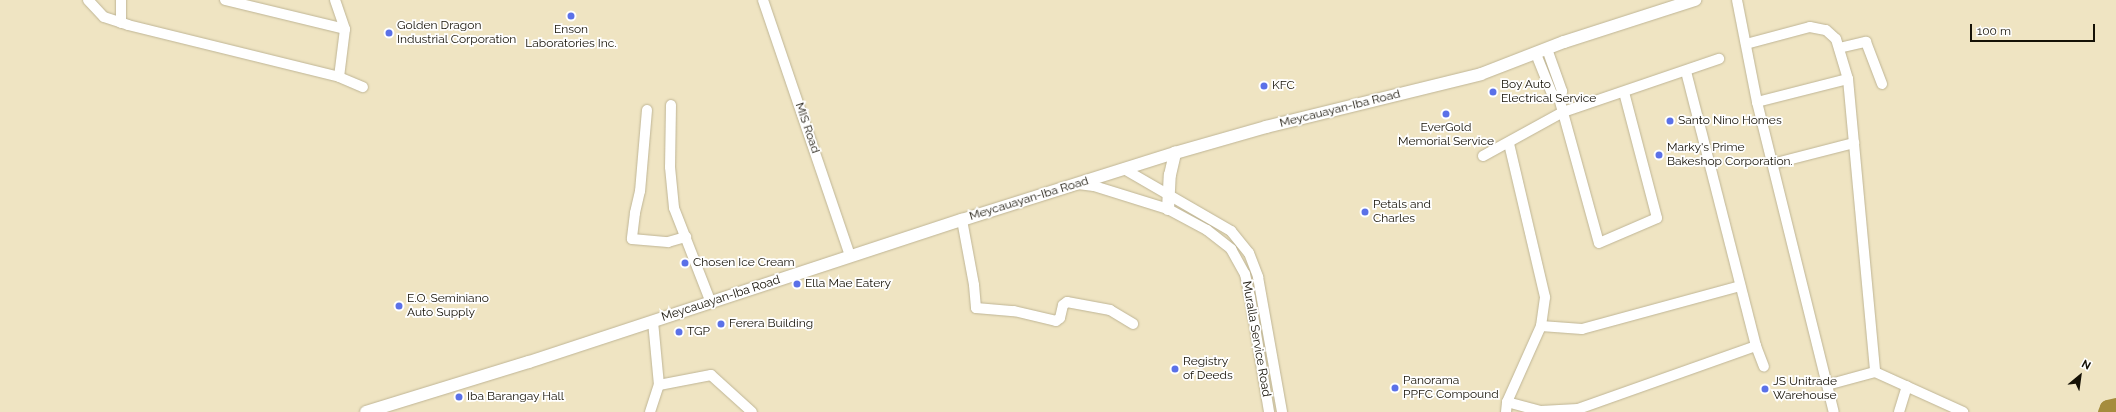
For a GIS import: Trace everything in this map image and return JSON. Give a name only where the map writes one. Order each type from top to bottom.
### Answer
[{"type":"main road","name":"Meycauayan-Iba Road","points":[[366,412],[653,322],[850,256],[1175,153],[1266,127],[1481,74],[1696,0]]},
{"type":"main road","points":[[1168,209],[1170,175],[1175,153]]},
{"type":"street","points":[[88,0],[104,17],[339,78],[363,87]]},
{"type":"street","points":[[121,0],[121,22]]},
{"type":"street","points":[[225,0],[345,30]]},
{"type":"street","points":[[335,0],[345,30],[339,78]]},
{"type":"street","name":"MIS Road","points":[[763,0],[850,256]]},
{"type":"street","points":[[1737,0],[1757,102],[1834,412]]},
{"type":"street","points":[[1746,44],[1810,27],[1826,30],[1836,39],[1848,79],[1875,372]]},
{"type":"street","points":[[1839,48],[1866,42],[1882,84]]},
{"type":"street","points":[[1542,52],[1555,72],[1562,91],[1559,98],[1599,243],[1657,218],[1624,92]]},
{"type":"street","points":[[1542,52],[1545,76],[1552,94],[1559,98]]},
{"type":"street","points":[[1483,156],[1563,112],[1686,72],[1719,59]]},
{"type":"street","points":[[1545,76],[1555,72]]},
{"type":"street","points":[[1686,72],[1740,286],[1756,346],[1764,366]]},
{"type":"street","points":[[1757,102],[1848,79]]},
{"type":"street","points":[[671,106],[670,167],[674,208],[711,303]]},
{"type":"street","points":[[646,110],[640,191],[635,213],[632,239],[668,242],[686,238]]},
{"type":"street","points":[[1509,143],[1545,297],[1541,326],[1506,407],[1541,411],[1578,409],[1756,346]]},
{"type":"street","points":[[1772,164],[1854,144]]},
{"type":"street","name":"Muralla Service Road","points":[[1124,169],[1232,232],[1249,253],[1259,285],[1282,412]]},
{"type":"street","name":"Muralla Service Road","points":[[1076,184],[1094,186],[1168,209],[1223,241],[1238,259],[1250,297],[1269,412]]},
{"type":"street","points":[[962,220],[974,285],[976,308],[1014,312],[1056,321],[1060,318],[1063,305],[1067,302],[1110,310],[1133,324]]},
{"type":"street","points":[[1541,326],[1582,328],[1740,286]]},
{"type":"street","points":[[650,412],[659,385],[653,322]]},
{"type":"street","points":[[1827,385],[1875,372],[1963,412]]},
{"type":"street","points":[[659,385],[712,375],[752,412]]},
{"type":"street","points":[[1899,412],[1907,386]]},
{"type":"waterway","points":[[2105,412],[2107,407],[2116,405]]},
{"type":"place","name":"Enson Laboratories Inc.","points":[[571,16]]},
{"type":"place","name":"Golden Dragon Industrial Corporation","points":[[389,33]]},
{"type":"place","name":"KFC","points":[[1264,86]]},
{"type":"place","name":"Boy Auto Electrical Service","points":[[1493,92]]},
{"type":"place","name":"EverGold Memorial Service","points":[[1446,114]]},
{"type":"place","name":"Santo Nino Homes","points":[[1670,121]]},
{"type":"place","name":"Marky's Prime Bakeshop Corporation.","points":[[1659,155]]},
{"type":"place","name":"Petals and Charles","points":[[1365,212]]},
{"type":"place","name":"Chosen Ice Cream","points":[[685,263]]},
{"type":"place","name":"Ella Mae Eatery","points":[[797,284]]},
{"type":"place","name":"E.O. Seminiano Auto Supply","points":[[399,306]]},
{"type":"place","name":"Ferera Building","points":[[721,324]]},
{"type":"place","name":"TGP","points":[[679,332]]},
{"type":"place","name":"Registry of Deeds","points":[[1175,369]]},
{"type":"place","name":"Panorama PPFC Compound","points":[[1395,388]]},
{"type":"place","name":"JS Unitrade Warehouse","points":[[1765,389]]},
{"type":"place","name":"Iba Barangay Hall","points":[[459,397]]}]
